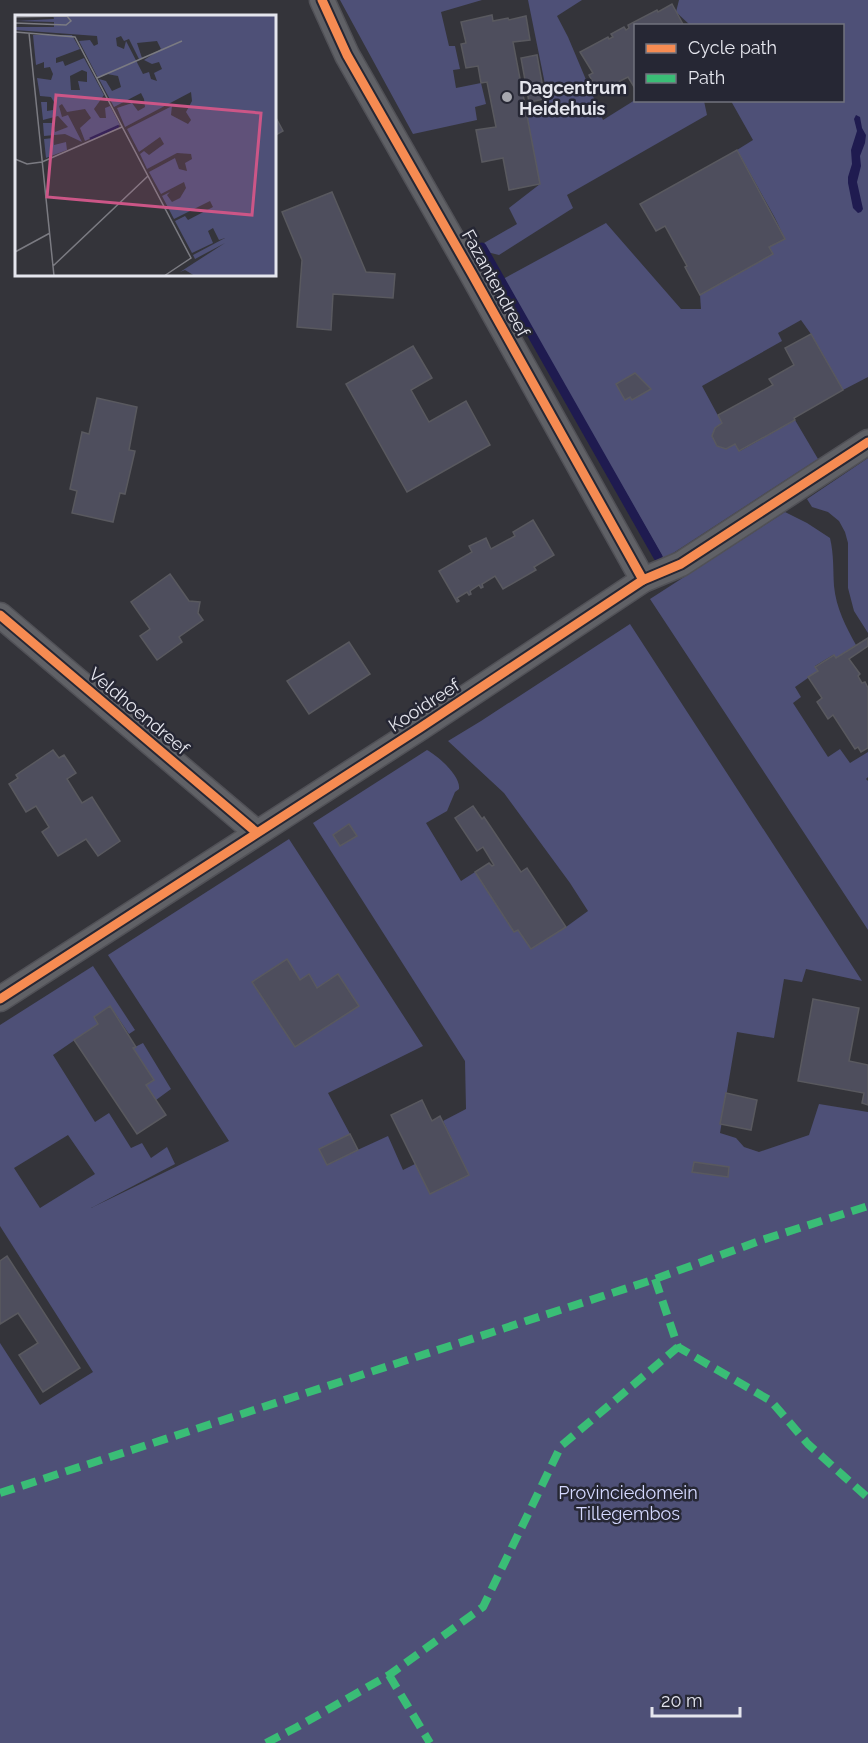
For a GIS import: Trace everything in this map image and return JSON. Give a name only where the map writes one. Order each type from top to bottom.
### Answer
[{"type":"street","name":"Fazantendreef","points":[[322,0],[347,55],[644,580]]},
{"type":"street","name":"Kooidreef","points":[[0,999],[420,728],[644,580],[681,564],[868,442]]},
{"type":"street","name":"Veldhoendreef","points":[[0,615],[256,832]]},
{"type":"green space","points":[[340,0],[482,0],[441,12],[449,46],[455,46],[460,69],[453,70],[456,88],[481,83],[486,104],[475,107],[477,120],[413,134]]},
{"type":"green space","points":[[528,0],[582,0],[557,16],[603,120],[634,101],[704,102],[707,115],[567,195],[573,208],[499,255],[487,252],[484,243],[517,224],[509,208],[540,184],[526,110],[549,104]]},
{"type":"green space","points":[[679,0],[868,0],[868,377],[843,390],[801,320],[778,333],[782,341],[702,386],[722,423],[715,428],[712,436],[717,446],[726,449],[735,444],[740,451],[795,420],[818,459],[664,559],[503,279],[606,223],[681,309],[701,309],[700,295],[773,254],[769,247],[785,239],[737,150],[753,140],[732,102],[844,102],[844,24],[689,24],[676,12]]},
{"type":"green space","points":[[868,458],[868,633],[854,611],[848,588],[848,543],[845,532],[839,521],[828,512],[812,507],[807,499]]},
{"type":"green space","points":[[785,512],[830,538],[837,602],[856,645],[836,658],[833,655],[815,666],[818,671],[795,687],[801,697],[793,703],[828,757],[840,749],[850,763],[868,752],[868,777],[866,779],[868,781],[868,930],[650,599]]},
{"type":"green space","name":"Provinciedomein Tillegembos","points":[[630,624],[862,981],[806,969],[802,982],[784,979],[774,1038],[737,1032],[720,1133],[736,1138],[744,1147],[759,1152],[809,1135],[819,1104],[868,1112],[868,1743],[0,1743],[0,1343],[40,1405],[93,1372],[0,1226],[0,1025],[93,966],[135,1030],[129,1034],[110,1006],[94,1017],[98,1024],[53,1055],[95,1122],[109,1113],[131,1148],[142,1143],[151,1158],[167,1147],[175,1164],[91,1208],[229,1141],[108,955],[289,839],[423,1046],[328,1093],[350,1134],[320,1149],[327,1164],[388,1136],[403,1170],[415,1164],[430,1194],[469,1175],[443,1121],[466,1109],[465,1061],[313,823],[427,750],[448,767],[459,784],[459,789],[455,792],[447,811],[426,823],[461,881],[475,872],[514,932],[566,927],[588,911],[504,793],[448,741]],"holes":[[[349,824],[356,836],[340,846],[333,835]],[[68,1135],[95,1174],[40,1208],[14,1168]]]},
{"type":"green space","points":[[143,1043],[171,1089],[156,1100],[146,1085],[154,1080],[133,1048]]},
{"type":"shaded area","points":[[856,115],[860,117],[866,135],[860,156],[861,166],[857,182],[863,209],[858,213],[853,208],[848,183],[852,164],[851,150],[857,131],[854,119]]},
{"type":"building","points":[[672,4],[683,24],[634,24],[634,87],[628,77],[602,90],[600,88],[597,90],[589,75],[593,73],[580,52],[608,37],[609,39],[613,37],[611,34],[624,27],[626,30],[629,28],[628,25],[657,10],[658,12]]},
{"type":"building","name":"Dagcentrum Heidehuis","points":[[492,15],[493,21],[526,16],[530,40],[513,42],[540,184],[509,190],[503,158],[482,162],[476,130],[496,127],[487,82],[481,83],[478,66],[466,68],[461,44],[466,43],[461,22]]},
{"type":"building","points":[[537,55],[545,99],[529,102],[521,58]]},
{"type":"building","points":[[276,118],[283,131],[276,135]]},
{"type":"building","points":[[737,150],[785,239],[769,247],[773,254],[700,295],[665,226],[656,231],[640,204]]},
{"type":"building","points":[[332,192],[366,272],[395,274],[393,298],[333,294],[331,330],[297,327],[302,260],[282,212]]},
{"type":"building","points":[[811,334],[843,390],[739,451],[735,444],[726,449],[717,446],[712,436],[715,428],[722,423],[718,415],[773,385],[769,379],[794,365],[785,348]]},
{"type":"building","points":[[413,346],[432,378],[411,390],[429,422],[466,401],[490,445],[407,492],[346,384]]},
{"type":"building","points":[[635,373],[651,389],[632,400],[630,397],[625,400],[616,384]]},
{"type":"building","points":[[97,398],[137,407],[129,450],[135,451],[125,494],[120,493],[113,522],[72,513],[77,491],[70,489],[82,432],[89,434]]},
{"type":"building","points":[[533,520],[554,555],[534,567],[536,570],[503,589],[495,576],[482,584],[483,587],[479,585],[470,591],[471,594],[467,592],[457,598],[459,601],[457,602],[439,571],[472,552],[469,546],[486,538],[491,549],[515,536],[513,532]]},
{"type":"building","points":[[170,574],[189,601],[200,602],[198,613],[203,620],[179,637],[182,642],[157,660],[140,636],[150,629],[131,602]]},
{"type":"building","points":[[868,638],[868,646],[849,659],[860,674],[858,676],[862,683],[865,682],[868,688],[868,748],[861,752],[858,747],[855,749],[833,715],[828,719],[817,702],[822,698],[808,677],[818,671],[815,667],[834,655],[836,658]]},
{"type":"building","points":[[349,642],[370,674],[309,714],[287,681]]},
{"type":"building","points":[[53,750],[59,758],[64,755],[76,773],[67,779],[82,803],[92,797],[120,841],[98,856],[86,839],[58,856],[42,832],[49,827],[36,806],[26,812],[9,784],[18,778],[16,775]]},
{"type":"building","points":[[473,806],[482,819],[484,817],[521,872],[527,868],[566,927],[531,949],[518,930],[514,932],[475,872],[489,863],[494,865],[483,847],[477,851],[455,818]]},
{"type":"building","points":[[349,824],[357,836],[340,846],[333,835]]},
{"type":"building","points":[[287,959],[300,980],[309,974],[317,988],[338,974],[359,1006],[295,1047],[252,982]]},
{"type":"building","points":[[813,999],[859,1008],[849,1061],[868,1065],[868,1105],[862,1103],[864,1093],[798,1081]]},
{"type":"building","points":[[110,1006],[154,1080],[146,1085],[166,1115],[137,1134],[74,1040],[98,1024],[94,1017]]},
{"type":"building","points":[[726,1093],[757,1100],[751,1130],[720,1124]]},
{"type":"building","points":[[422,1100],[432,1121],[440,1116],[469,1175],[430,1194],[391,1115]]},
{"type":"building","points":[[350,1134],[358,1150],[327,1165],[319,1149]]},
{"type":"building","points":[[694,1162],[729,1167],[728,1177],[692,1172]]},
{"type":"building","points":[[7,1256],[80,1368],[43,1392],[19,1355],[38,1343],[18,1313],[0,1324],[0,1261]]},
{"type":"waterway","points":[[482,247],[658,557]]},
{"type":"marked path","points":[[0,1493],[655,1279],[762,1240],[868,1206]]},
{"type":"marked path","points":[[655,1279],[678,1347],[771,1401],[808,1444],[868,1498]]},
{"type":"marked path","points":[[266,1743],[389,1675],[483,1607],[561,1446],[678,1347]]},
{"type":"marked path","points":[[389,1675],[430,1743]]},
{"type":"cycle path","points":[[322,0],[347,55],[643,580]]},
{"type":"cycle path","points":[[0,999],[420,728],[643,580],[681,564],[868,442]]},
{"type":"cycle path","points":[[0,615],[256,832]]},
{"type":"place","name":"Dagcentrum Heidehuis","points":[[507,97]]}]
